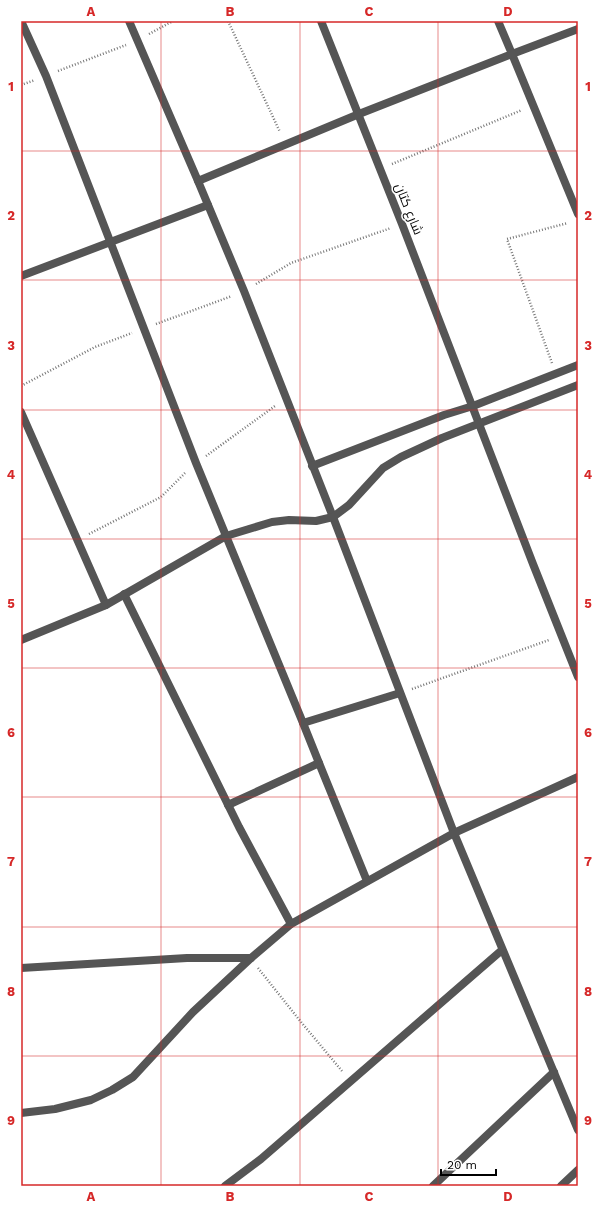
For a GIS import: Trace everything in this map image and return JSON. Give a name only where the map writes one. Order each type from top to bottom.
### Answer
[{"type":"street","points":[[21,21],[46,76],[196,463],[367,881]]},
{"type":"street","points":[[129,21],[244,292],[333,517],[454,833],[554,1072],[574,1109],[578,1130]]},
{"type":"street","name":"شارع كتان","points":[[321,21],[359,114],[578,677]]},
{"type":"street","points":[[498,21],[578,214]]},
{"type":"street","points":[[198,181],[359,114],[578,29]]},
{"type":"street","points":[[21,276],[208,205]]},
{"type":"street","points":[[312,466],[578,365]]},
{"type":"street","points":[[21,640],[106,605],[226,536],[272,522],[289,520],[316,521],[333,517],[349,505],[383,468],[401,457],[423,446],[578,385]]},
{"type":"street","points":[[21,412],[106,605]]},
{"type":"street","points":[[124,594],[228,806],[291,924]]},
{"type":"street","points":[[303,722],[400,693]]},
{"type":"street","points":[[228,806],[318,763]]},
{"type":"street","points":[[21,1112],[55,1109],[91,1100],[132,1078],[193,1012],[251,958],[291,924],[454,833],[578,777]]},
{"type":"street","points":[[225,1186],[261,1160],[502,950]]},
{"type":"street","points":[[21,968],[187,958],[251,958]]},
{"type":"street","points":[[433,1186],[554,1072]]},
{"type":"street","points":[[561,1186],[578,1170]]},
{"type":"path","points":[[21,85],[138,40],[173,21]]},
{"type":"path","points":[[228,21],[286,145]]},
{"type":"path","points":[[380,168],[534,105]]},
{"type":"path","points":[[555,373],[507,239],[571,222]]},
{"type":"path","points":[[244,292],[291,263],[402,224]]},
{"type":"path","points":[[400,693],[561,636]]},
{"type":"path","points":[[251,958],[301,1022],[351,1082]]}]
